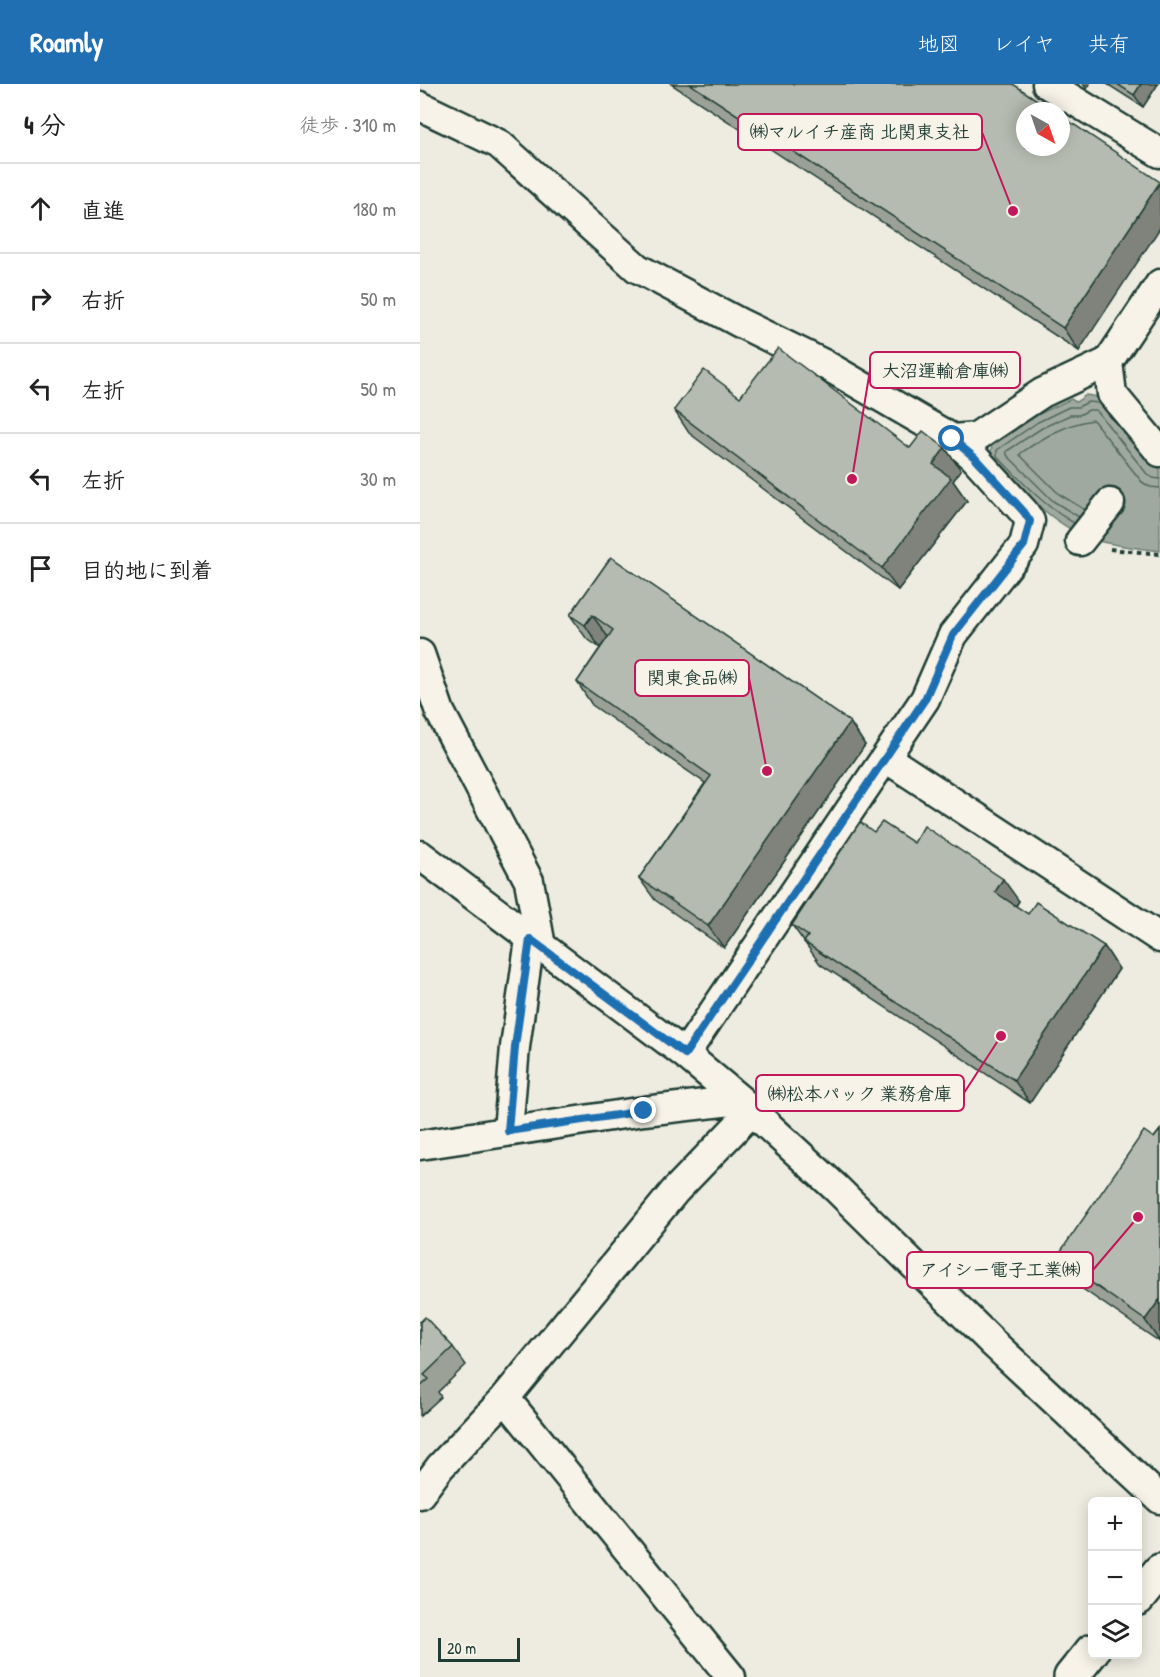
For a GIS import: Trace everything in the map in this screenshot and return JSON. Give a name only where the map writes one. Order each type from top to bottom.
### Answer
[{"type":"street","points":[[1047,84],[1160,153]]},
{"type":"street","points":[[420,106],[499,144],[637,268],[740,323],[824,364],[952,439],[974,457],[1030,521],[1024,545],[953,635],[925,699],[685,1054]]},
{"type":"street","points":[[952,439],[976,437],[1042,393],[1108,363],[1160,284]]},
{"type":"street","points":[[1108,363],[1112,394],[1160,452]]},
{"type":"street","points":[[1080,541],[1110,503]]},
{"type":"street","points":[[420,654],[440,712],[529,881],[535,942],[515,1047],[508,1131]]},
{"type":"street","points":[[886,758],[1160,938]]},
{"type":"street","points":[[420,855],[685,1054],[746,1106],[836,1188],[993,1343],[1160,1499]]},
{"type":"street","points":[[420,1145],[644,1111],[746,1106]]},
{"type":"street","points":[[420,1494],[440,1467],[505,1398],[746,1106]]},
{"type":"street","points":[[505,1398],[731,1677]]},
{"type":"street","points":[[1142,1592],[1160,1571]]},
{"type":"street","points":[[1071,1677],[1088,1656]]},
{"type":"water","points":[[1086,395],[1104,398],[1160,469],[1160,551],[1111,544],[1080,534],[1052,517],[1012,481],[990,457],[992,445],[1035,416],[1071,399],[1076,402]]},
{"type":"building","points":[[690,84],[1013,84],[1040,102],[1016,102],[1016,156],[1070,156],[1070,122],[1160,182],[1063,328]]},
{"type":"building","points":[[1117,84],[1141,84],[1134,95]]},
{"type":"building","points":[[778,348],[910,448],[923,431],[945,448],[933,464],[951,478],[882,568],[674,410],[704,370],[740,397]]},
{"type":"building","points":[[611,557],[850,722],[708,926],[639,878],[711,776],[577,682],[613,630],[592,615],[585,625],[570,615]]},
{"type":"building","points":[[860,822],[874,832],[882,822],[914,843],[924,826],[1003,879],[995,892],[1028,914],[1036,902],[1104,946],[1014,1080],[804,942],[808,936],[792,925]]},
{"type":"building","points":[[1160,1130],[1160,1299],[1145,1320],[1056,1258],[1144,1131],[1154,1138]]},
{"type":"building","points":[[425,1317],[453,1347],[424,1375],[429,1379],[420,1387],[420,1322]]},
{"type":"place","name":"㈱マルイチ産商 北関東支社","points":[[1013,211]]},
{"type":"place","name":"大沼運輸倉庫㈱","points":[[852,479]]},
{"type":"place","name":"関東食品㈱","points":[[767,771]]},
{"type":"place","name":"㈱松本パック 業務倉庫","points":[[1001,1036]]},
{"type":"place","name":"アイシー電子工業㈱","points":[[1138,1217]]},
{"type":"route","points":[[644,1111],[508,1131],[515,1047],[530,939],[685,1054],[925,699],[953,635],[1024,545],[1030,521],[1024,512],[974,457],[952,439]]}]
